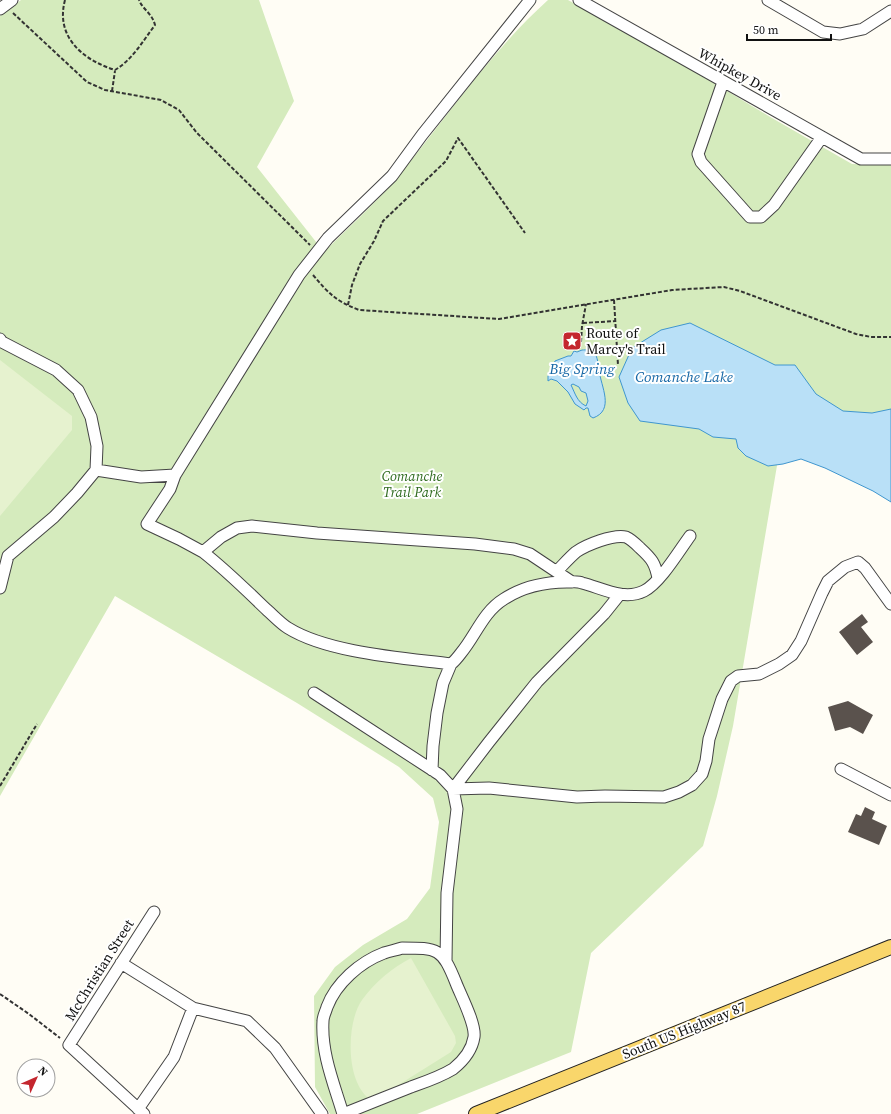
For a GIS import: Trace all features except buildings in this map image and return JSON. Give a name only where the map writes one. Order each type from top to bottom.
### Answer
[{"type":"main road","name":"South US Highway 87","points":[[476,1114],[891,947]]},
{"type":"street","points":[[451,664],[366,652],[334,646],[304,637],[287,627],[220,565],[203,552],[147,524],[170,489],[175,475],[299,275],[328,238],[392,176],[422,134],[530,0]]},
{"type":"street","name":"Whipkey Drive","points":[[579,0],[861,159],[891,159]]},
{"type":"street","points":[[768,0],[822,32],[834,34],[863,29],[891,11]]},
{"type":"street","points":[[723,82],[698,154],[700,162],[750,217],[761,217],[774,205],[822,137]]},
{"type":"street","points":[[0,339],[2,342],[56,370],[78,390],[91,417],[97,446],[96,470],[78,493],[54,517],[4,558],[0,588]]},
{"type":"street","points":[[96,470],[142,477],[175,475]]},
{"type":"street","points":[[203,552],[221,537],[237,528],[252,526],[317,533],[475,544],[514,549],[530,554],[572,582]]},
{"type":"street","points":[[432,770],[437,713],[443,683],[451,664],[462,653],[489,611],[504,598],[530,586],[553,582],[581,582],[620,594],[634,595],[644,591],[654,584],[690,536]]},
{"type":"street","points":[[557,571],[577,552],[586,547],[605,539],[627,537],[636,543],[652,559],[656,566],[658,578]]},
{"type":"street","points":[[453,789],[489,788],[577,797],[605,796],[649,798],[664,797],[679,792],[692,785],[702,774],[711,732],[722,699],[730,681],[738,676],[759,674],[779,664],[792,655],[801,641],[828,581],[845,567],[858,562],[865,568],[891,604]]},
{"type":"street","points":[[453,789],[537,682],[604,614],[620,594]]},
{"type":"street","points":[[314,693],[440,774],[453,789],[457,809],[447,893],[446,961]]},
{"type":"street","points":[[841,769],[891,795]]},
{"type":"street","name":"McChristian Street","points":[[69,1045],[154,912]]},
{"type":"street","points":[[402,948],[428,948],[440,953],[449,965],[470,1016],[474,1035],[471,1048],[453,1069],[432,1079],[343,1114],[325,1054],[323,1039],[323,1019],[330,999],[344,980],[368,962],[384,953],[402,948]]},
{"type":"street","points":[[121,963],[193,1008],[247,1022],[275,1048],[322,1114]]},
{"type":"street","points":[[69,1045],[141,1111],[174,1057],[193,1008]]},
{"type":"path","points":[[65,0],[62,11],[63,24],[67,35],[76,47],[87,56],[103,66],[115,70],[123,66],[155,25],[153,18],[139,0]]},
{"type":"path","points":[[6,5],[87,82],[105,90],[161,100],[179,110],[197,133],[317,252]]},
{"type":"path","points":[[112,91],[115,70]]},
{"type":"path","points":[[348,305],[352,285],[360,264],[374,241],[383,220],[446,161],[458,138],[525,233]]},
{"type":"path","points":[[306,266],[327,292],[343,304],[359,310],[499,319],[672,290],[724,287],[740,291],[856,334],[871,338],[891,337]]},
{"type":"path","points":[[614,300],[618,365]]},
{"type":"path","points":[[581,342],[586,304]]},
{"type":"path","points":[[583,323],[615,320]]},
{"type":"path","points":[[0,786],[37,724]]},
{"type":"path","points":[[0,994],[69,1045]]},
{"type":"green space","name":"Comanche Trail Park","points":[[21,0],[259,0],[294,101],[257,167],[324,252],[391,185],[505,43],[548,0],[568,0],[641,39],[852,164],[891,165],[891,430],[782,436],[733,726],[717,796],[703,846],[591,953],[571,1052],[417,1114],[330,1114],[315,1087],[314,996],[335,967],[363,945],[407,919],[430,888],[439,822],[433,798],[399,767],[297,703],[115,596],[0,796],[0,16]]},
{"type":"green space","points":[[0,360],[72,416],[72,430],[0,516]]},
{"type":"green space","points":[[411,958],[455,1036],[456,1043],[451,1052],[376,1099],[371,1100],[362,1092],[356,1080],[351,1052],[353,1023],[362,1000],[372,987],[397,966]]},
{"type":"water","name":"Comanche Lake","points":[[690,323],[775,365],[795,365],[816,394],[843,411],[872,413],[891,409],[891,502],[873,491],[825,468],[801,459],[768,466],[746,456],[738,448],[736,439],[713,437],[699,429],[640,421],[628,403],[619,377],[632,348],[661,330]]},
{"type":"water","name":"Big Spring","points":[[582,350],[591,350],[594,352],[597,359],[604,391],[605,404],[604,410],[593,418],[590,416],[588,408],[584,410],[575,404],[568,392],[557,381],[551,379],[548,381],[548,376],[555,361],[571,356],[574,351],[577,352]],"holes":[[[573,384],[579,387],[581,391],[586,393],[588,401],[586,406],[578,400],[571,385]]]},
{"type":"place","name":"Route of Marcy's Trail","points":[[572,341]]}]
